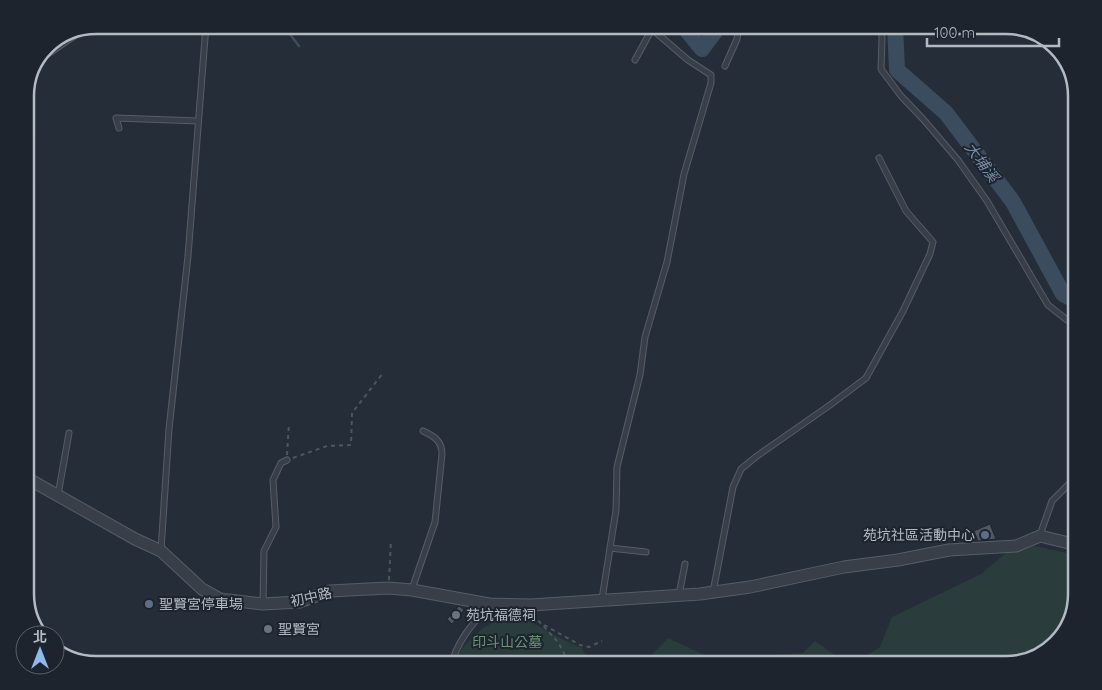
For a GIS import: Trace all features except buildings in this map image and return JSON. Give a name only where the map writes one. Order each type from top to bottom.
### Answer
[{"type":"street","name":"初中路","points":[[34,482],[135,539],[161,551],[202,589],[220,599],[263,604],[300,602],[330,591],[388,588],[412,590],[489,604],[531,605],[679,595],[750,587],[844,567],[898,560],[949,550],[1016,546],[1040,536]]},
{"type":"street","points":[[1040,536],[1068,543]]},
{"type":"lane","points":[[161,551],[169,429],[188,256],[205,34]]},
{"type":"lane","points":[[635,60],[648,34]]},
{"type":"lane","points":[[602,599],[616,510],[617,467],[640,375],[645,337],[667,262],[684,174],[711,83],[711,75],[688,60],[660,34]]},
{"type":"lane","points":[[725,66],[738,34]]},
{"type":"lane","points":[[882,34],[880,69],[901,96],[924,119],[958,160],[987,201],[1048,305],[1068,320]]},
{"type":"lane","points":[[56,48],[68,40]]},
{"type":"lane","points":[[119,128],[116,118],[198,120]]},
{"type":"lane","points":[[713,592],[734,487],[741,469],[866,378],[903,311],[930,254],[933,242],[906,211],[878,158]]},
{"type":"lane","points":[[412,590],[435,522],[442,454],[442,446],[434,436],[423,431]]},
{"type":"lane","points":[[58,495],[69,433]]},
{"type":"lane","points":[[263,604],[264,551],[276,527],[273,480],[281,463],[287,460]]},
{"type":"lane","points":[[1040,536],[1052,501],[1068,485]]},
{"type":"lane","points":[[610,548],[646,552]]},
{"type":"lane","points":[[679,595],[685,564]]},
{"type":"lane","points":[[454,656],[469,628],[489,604]]},
{"type":"path","points":[[289,423],[287,460],[327,446],[351,445],[352,413],[383,373]]},
{"type":"path","points":[[388,588],[391,540]]},
{"type":"path","points":[[531,605],[535,617],[558,642],[565,656]]},
{"type":"path","points":[[542,624],[580,645],[589,647],[602,641]]},
{"type":"green space","points":[[1031,545],[1068,553],[1068,602],[1064,618],[1055,632],[1044,643],[1030,652],[1014,656],[866,656],[880,647],[892,617],[981,574],[1012,548]]},
{"type":"green space","name":"印斗山公墓","points":[[523,618],[582,648],[586,656],[458,656],[463,647],[483,628],[499,619]]},
{"type":"green space","points":[[668,638],[707,656],[651,656]]},
{"type":"green space","points":[[815,641],[836,656],[758,656],[803,653]]},
{"type":"waterway","points":[[290,34],[299,46]]},
{"type":"waterway","name":"大埔溪","points":[[690,34],[702,49],[713,34]]},
{"type":"waterway","name":"大埔溪","points":[[895,34],[897,70],[946,113],[1013,202],[1063,294],[1068,296]]},
{"type":"place","name":"苑坑社區活動中心","points":[[985,535]]},
{"type":"place","name":"聖賢宮停車場","points":[[149,604]]},
{"type":"place","name":"苑坑福德祠","points":[[456,615]]},
{"type":"place","name":"聖賢宮","points":[[268,629]]}]
